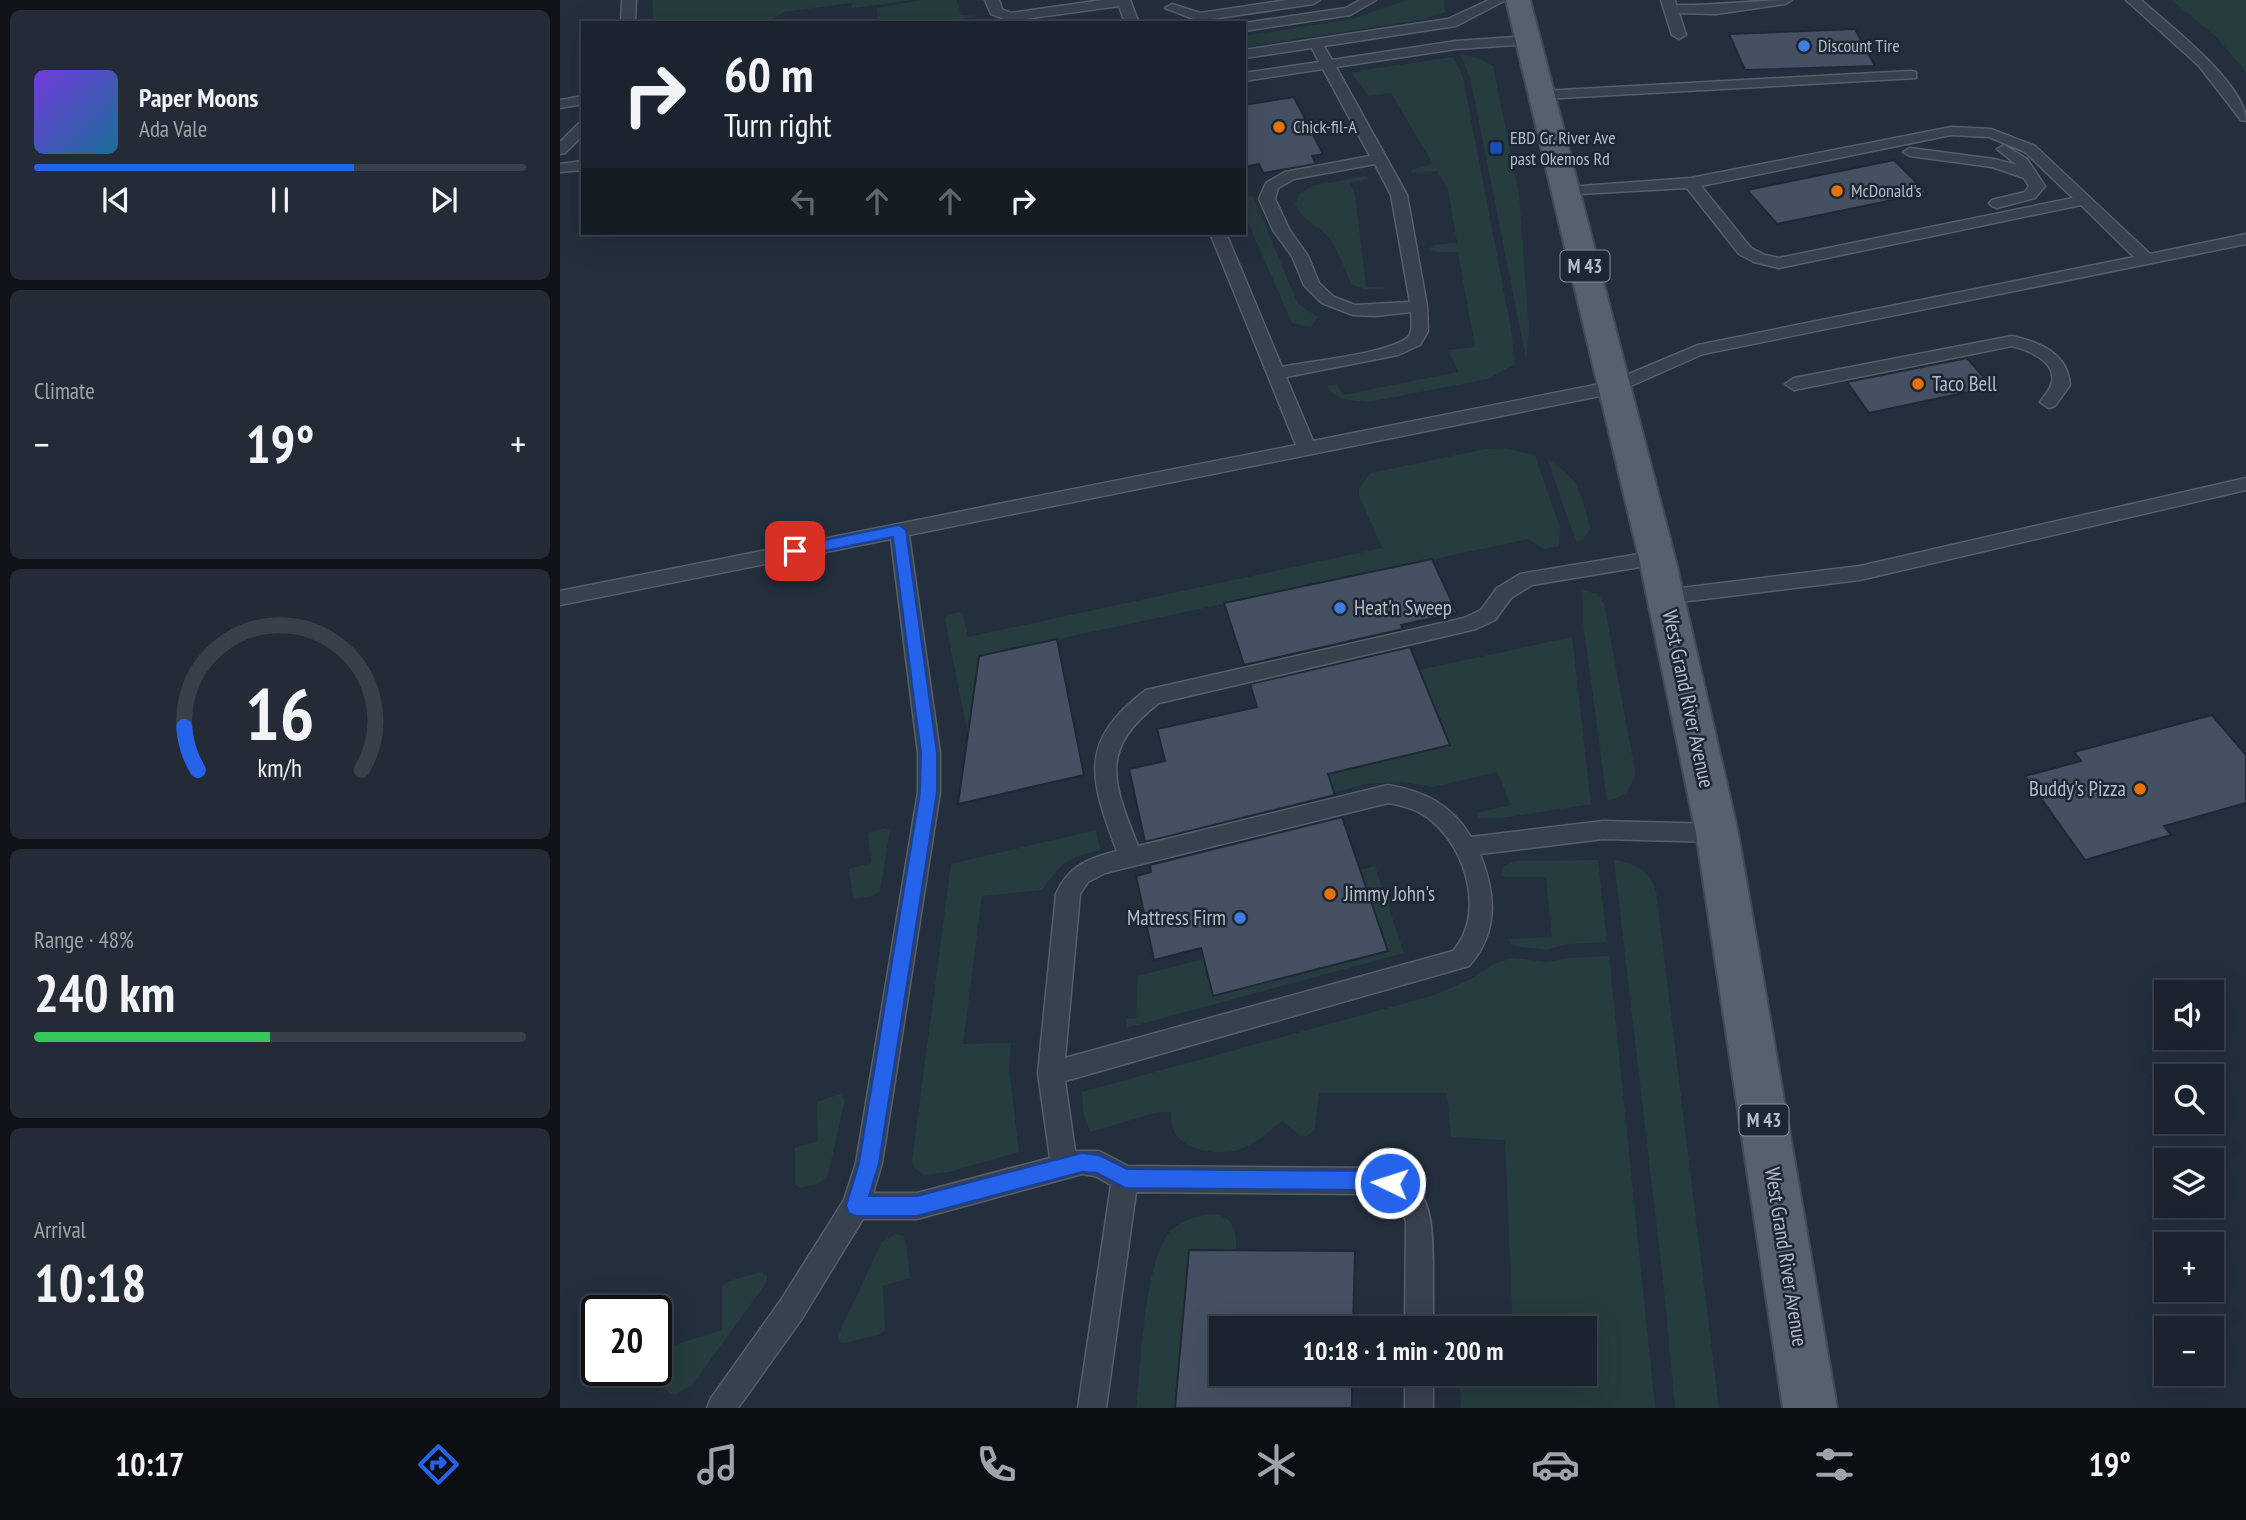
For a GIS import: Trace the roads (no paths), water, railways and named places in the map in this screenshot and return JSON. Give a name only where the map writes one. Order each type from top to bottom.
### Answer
[{"type":"main road","name":"West Grand River Avenue","points":[[1518,0],[1657,558],[1717,833],[1810,1408]]},
{"type":"lane","points":[[628,21],[629,0]]},
{"type":"lane","points":[[992,0],[998,14],[1010,17],[1123,1],[1131,21]]},
{"type":"lane","points":[[1170,4],[1189,16],[1199,16],[1313,0]]},
{"type":"lane","points":[[1246,27],[1350,11],[1369,0]]},
{"type":"lane","points":[[1246,54],[1451,23],[1499,0]]},
{"type":"lane","points":[[1679,35],[1670,5],[1705,11],[1785,0]]},
{"type":"lane","points":[[2133,0],[2204,63],[2246,117]]},
{"type":"lane","points":[[1170,4],[1178,21]]},
{"type":"lane","points":[[1246,77],[1456,45],[1529,40]]},
{"type":"lane","points":[[1276,373],[1404,347],[1414,341],[1420,331],[1419,306],[1399,195],[1316,43]]},
{"type":"lane","points":[[1543,95],[1912,75]]},
{"type":"lane","points":[[560,104],[581,100]]},
{"type":"lane","points":[[560,150],[581,129]]},
{"type":"lane","points":[[1567,192],[1691,183],[1951,131],[1978,131],[2005,137],[2030,149],[2146,259]]},
{"type":"lane","points":[[1718,177],[1749,183],[1965,142],[1992,145],[2015,155],[2037,186],[2030,195],[1970,212],[1961,225]]},
{"type":"lane","points":[[1380,159],[1290,176],[1271,186],[1267,198],[1281,230],[1300,256],[1312,285],[1328,300],[1353,310],[1375,312],[1419,306]]},
{"type":"lane","points":[[560,169],[581,165]]},
{"type":"lane","points":[[1691,183],[1745,251],[1770,262],[1788,262],[2084,200]]},
{"type":"lane","points":[[1219,235],[1307,449]]},
{"type":"lane","points":[[560,598],[1615,387],[1698,350],[2246,239]]},
{"type":"lane","points":[[1794,384],[2012,341],[2024,343],[2045,353],[2059,369],[2061,385],[2049,402]]},
{"type":"lane","points":[[1665,597],[1860,573],[2246,484]]},
{"type":"lane","points":[[721,1408],[791,1310],[856,1206],[869,1163],[929,792],[929,753],[899,530]]},
{"type":"lane","points":[[1130,858],[1114,812],[1104,770],[1105,750],[1124,718],[1153,696],[1469,624],[1488,615],[1504,593],[1527,579],[1657,558]]},
{"type":"lane","points":[[1051,1073],[1449,964],[1471,951],[1479,933],[1480,892],[1464,847],[1446,819],[1418,801],[1404,796],[1381,796],[1089,869],[1072,884],[1068,894],[1051,1073],[1065,1165]]},
{"type":"lane","points":[[1464,847],[1603,830],[1717,833]]},
{"type":"lane","points":[[856,1206],[917,1206],[1082,1162],[1099,1164],[1125,1179],[1390,1183],[1406,1193],[1419,1221],[1419,1316]]},
{"type":"lane","points":[[1092,1408],[1125,1179]]},
{"type":"lane","points":[[1419,1386],[1419,1408]]},
{"type":"place","name":"Discount Tire","points":[[1804,46]]},
{"type":"place","name":"Chick-fil-A","points":[[1279,127]]},
{"type":"place","name":"EBD Gr. River Ave past Okemos Rd","points":[[1496,148]]},
{"type":"place","name":"McDonald's","points":[[1837,191]]},
{"type":"place","name":"Taco Bell","points":[[1918,384]]},
{"type":"place","name":"Heat'n Sweep","points":[[1340,608]]},
{"type":"place","name":"Buddy's Pizza","points":[[2140,789]]},
{"type":"place","name":"Jimmy John's","points":[[1330,894]]},
{"type":"place","name":"Mattress Firm","points":[[1240,918]]}]
